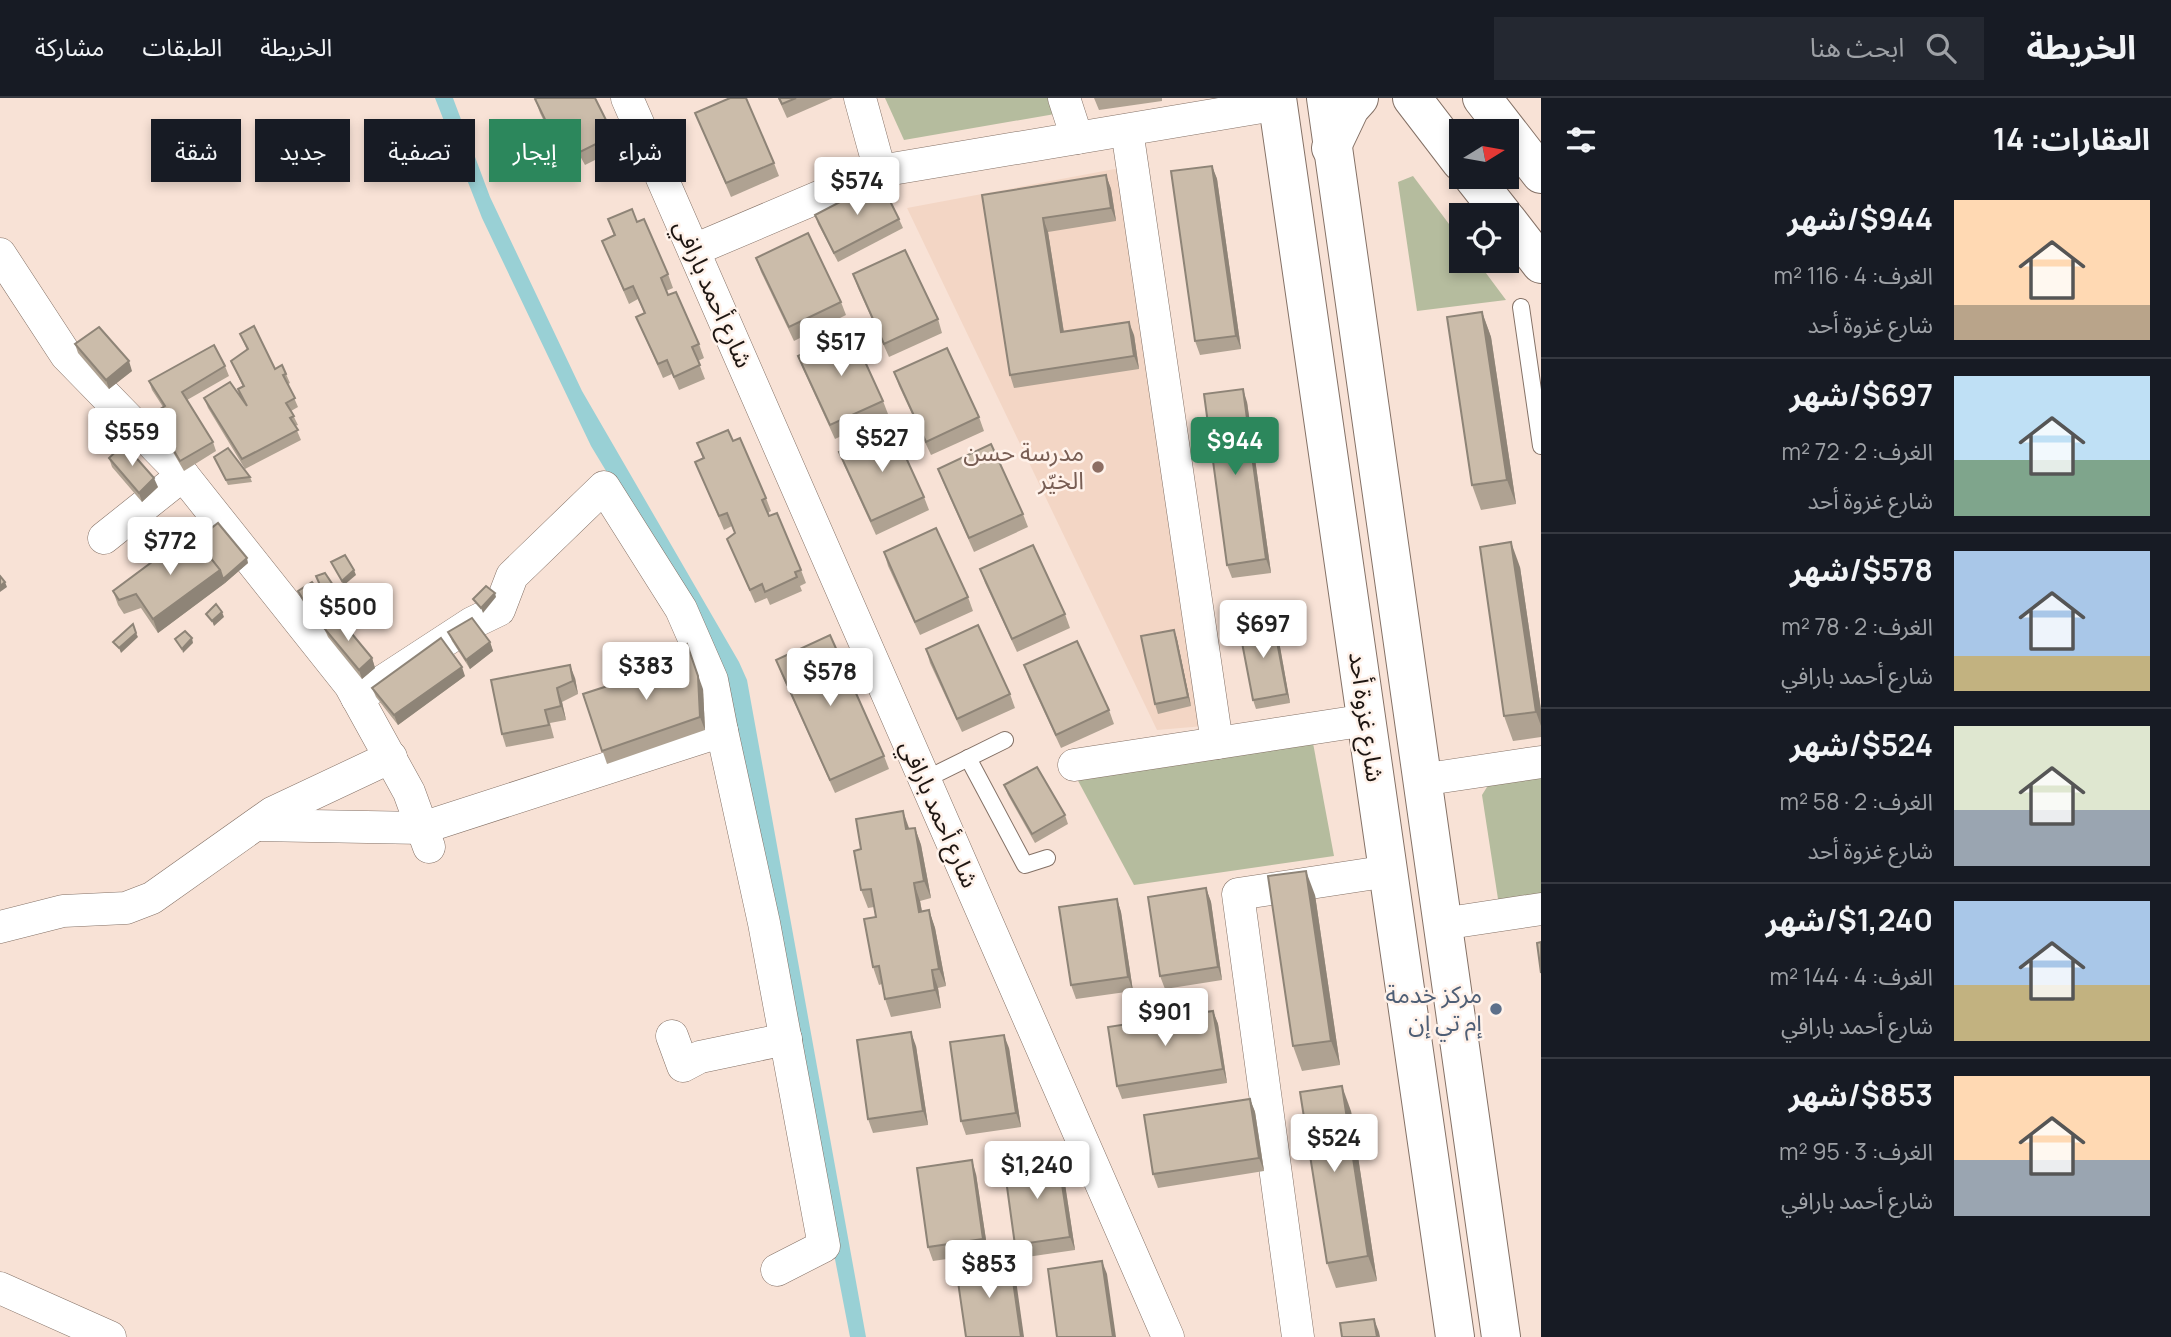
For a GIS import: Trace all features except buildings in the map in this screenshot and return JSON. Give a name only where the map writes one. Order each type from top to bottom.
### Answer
[{"type":"main road","name":"شارع غزوة أحد","points":[[1326,98],[1501,1337]]},
{"type":"main road","points":[[1331,148],[1350,108],[1359,98]]},
{"type":"main road","points":[[1412,98],[1449,146]]},
{"type":"main road","points":[[1482,98],[1541,174]]},
{"type":"main road","name":"شارع غزوة أحد","points":[[1278,101],[1455,1337]]},
{"type":"main road","points":[[1482,189],[1494,203]]},
{"type":"main road","points":[[1519,236],[1541,264]]},
{"type":"street","name":"شارع أحمد بارافي","points":[[627,98],[1168,1337]]},
{"type":"street","points":[[860,98],[880,171]]},
{"type":"street","points":[[1064,98],[1077,138]]},
{"type":"street","points":[[694,250],[880,171],[1127,130],[1278,101]]},
{"type":"street","points":[[1127,130],[1217,743]]},
{"type":"street","points":[[0,254],[65,355],[183,475],[357,698],[409,792],[425,838]]},
{"type":"street","points":[[104,538],[183,475]]},
{"type":"street","points":[[357,698],[472,623],[499,610],[512,576],[604,487],[681,609],[712,680],[786,1039],[824,1246],[776,1270]]},
{"type":"street","points":[[1074,765],[1367,720]]},
{"type":"street","points":[[256,825],[425,838],[722,731]]},
{"type":"street","points":[[0,927],[63,911],[126,908],[152,898],[272,813],[391,757]]},
{"type":"street","points":[[1421,780],[1541,762]]},
{"type":"street","points":[[1298,1337],[1238,894],[1389,871]]},
{"type":"street","points":[[1442,924],[1541,909]]},
{"type":"street","points":[[672,1036],[683,1066],[701,1058],[786,1039]]},
{"type":"street","points":[[0,1288],[52,1326],[110,1337]]},
{"type":"lane","points":[[1521,307],[1541,446]]},
{"type":"lane","points":[[924,780],[1005,740]]},
{"type":"lane","points":[[968,758],[1025,865],[1047,858]]},
{"type":"shaded area","name":"مدرسة حسن الخيّر","points":[[1120,168],[1204,726],[1157,730],[907,208]]},
{"type":"green space","points":[[885,98],[1050,98],[1055,114],[904,140]]},
{"type":"green space","points":[[1413,176],[1449,224],[1449,273],[1486,273],[1506,300],[1417,311],[1398,182]]},
{"type":"green space","points":[[1313,743],[1334,856],[1134,885],[1076,777]]},
{"type":"green space","points":[[1541,772],[1541,899],[1507,903],[1498,899],[1482,795],[1492,779]]},
{"type":"water","points":[[435,98],[453,98],[461,119],[443,119]]},
{"type":"water","points":[[475,157],[490,197],[582,391],[747,680],[866,1337],[850,1337],[813,1145],[690,610],[591,446],[482,218],[468,182],[475,182]]},
{"type":"place","name":"مدرسة حسن الخيّر","points":[[1098,467]]},
{"type":"place","name":"مركز خدمة إم تي إن","points":[[1496,1009]]}]
